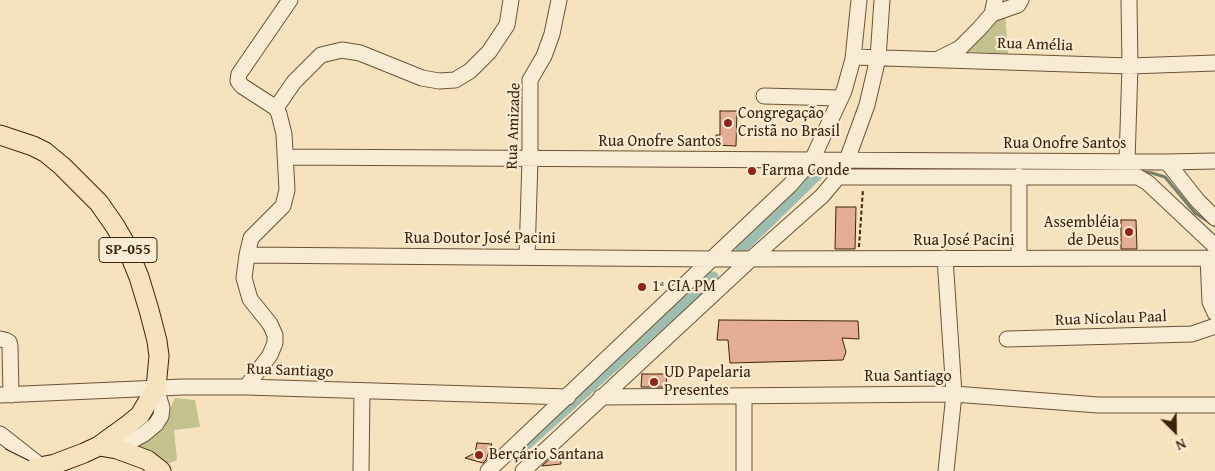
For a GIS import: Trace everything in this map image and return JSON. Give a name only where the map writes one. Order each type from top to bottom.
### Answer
[{"type":"highway","points":[[0,459],[35,470]]},
{"type":"main road","name":"SP-055","points":[[0,135],[45,152],[99,203],[126,245],[139,277],[157,341],[159,356],[156,388],[148,404],[140,415],[108,447],[35,470]]},
{"type":"main road","points":[[0,147],[13,144],[33,146]]},
{"type":"main road","points":[[108,447],[147,460],[161,471]]},
{"type":"street","points":[[246,387],[270,355],[275,343],[275,335],[270,324],[250,299],[247,290],[244,278],[247,255],[251,238],[283,206],[287,190],[284,134],[279,114],[276,108],[242,86],[238,81],[239,74],[290,0]]},
{"type":"street","points":[[276,108],[294,82],[321,55],[342,50],[360,53],[422,78],[438,82],[455,80],[470,71],[489,52],[507,25],[511,0]]},
{"type":"street","name":"Rua Amizade","points":[[527,257],[530,80],[544,56],[552,34],[558,0]]},
{"type":"street","points":[[488,471],[713,259],[790,185],[812,160],[840,98],[854,57],[859,0]]},
{"type":"street","points":[[524,471],[601,397],[822,196],[838,177],[847,160],[867,104],[878,58],[882,0]]},
{"type":"street","points":[[939,59],[960,48],[994,7],[1018,5],[1021,0]]},
{"type":"street","points":[[1128,162],[1129,0]]},
{"type":"street","name":"Rua Amélia","points":[[854,57],[1130,66],[1215,64]]},
{"type":"street","points":[[764,96],[840,98]]},
{"type":"street","name":"Rua Onofre Santos","points":[[285,157],[1215,161]]},
{"type":"street","points":[[1167,162],[1197,200],[1215,218]]},
{"type":"street","points":[[1019,176],[1019,258]]},
{"type":"street","name":"Rua Onofre Santos","points":[[838,177],[1138,177],[1148,183],[1213,254]]},
{"type":"street","points":[[1213,254],[1210,302],[1215,313]]},
{"type":"street","name":"Rua José Pacini","points":[[713,259],[1019,258],[1213,254]]},
{"type":"street","name":"Rua Doutor José Pacini","points":[[247,255],[713,259]]},
{"type":"street","points":[[945,258],[954,394],[946,471]]},
{"type":"street","name":"Rua Nicolau Paal","points":[[1007,339],[1192,334],[1215,326]]},
{"type":"street","points":[[0,339],[9,342],[10,346],[6,395]]},
{"type":"street","name":"Rua Santiago","points":[[6,395],[156,388],[246,387],[568,397]]},
{"type":"street","points":[[361,471],[362,390]]},
{"type":"street","name":"Rua Santiago","points":[[601,397],[954,394],[1098,405],[1215,405]]},
{"type":"street","points":[[744,396],[744,471]]},
{"type":"street","points":[[0,434],[35,470]]},
{"type":"path","points":[[858,258],[863,177]]},
{"type":"shaded area","points":[[1005,13],[1008,54],[969,52],[967,48]]},
{"type":"shaded area","points":[[175,398],[195,400],[200,427],[174,430],[177,460],[167,464],[123,449],[165,420]]},
{"type":"building","name":"Congregação Cristã no Brasil","points":[[720,111],[737,111],[736,146],[716,145],[716,135],[720,135]]},
{"type":"building","points":[[836,207],[856,207],[855,249],[835,249]]},
{"type":"building","name":"Assembléia de Deus","points":[[1121,220],[1136,220],[1137,249],[1121,249]]},
{"type":"building","points":[[719,320],[858,321],[859,339],[842,338],[846,352],[843,360],[730,363],[728,340],[717,340]]},
{"type":"building","name":"UD Papelaria Presentes","points":[[642,374],[666,374],[667,387],[641,387]]},
{"type":"building","name":"Berçário Santana","points":[[477,443],[492,444],[483,463],[465,458],[475,453]]},
{"type":"building","points":[[560,454],[561,464],[542,466],[554,455]]},
{"type":"waterway","points":[[741,249],[820,172]]},
{"type":"waterway","points":[[1142,172],[1165,177],[1195,213],[1215,226]]},
{"type":"waterway","points":[[517,453],[713,277]]},
{"type":"place","name":"Congregação Cristã no Brasil","points":[[728,123]]},
{"type":"place","name":"Farma Conde","points":[[752,171]]},
{"type":"place","name":"Assembléia de Deus","points":[[1129,232]]},
{"type":"place","name":"1ª CIA PM","points":[[642,287]]},
{"type":"place","name":"UD Papelaria Presentes","points":[[654,382]]},
{"type":"place","name":"Berçário Santana","points":[[479,455]]}]
